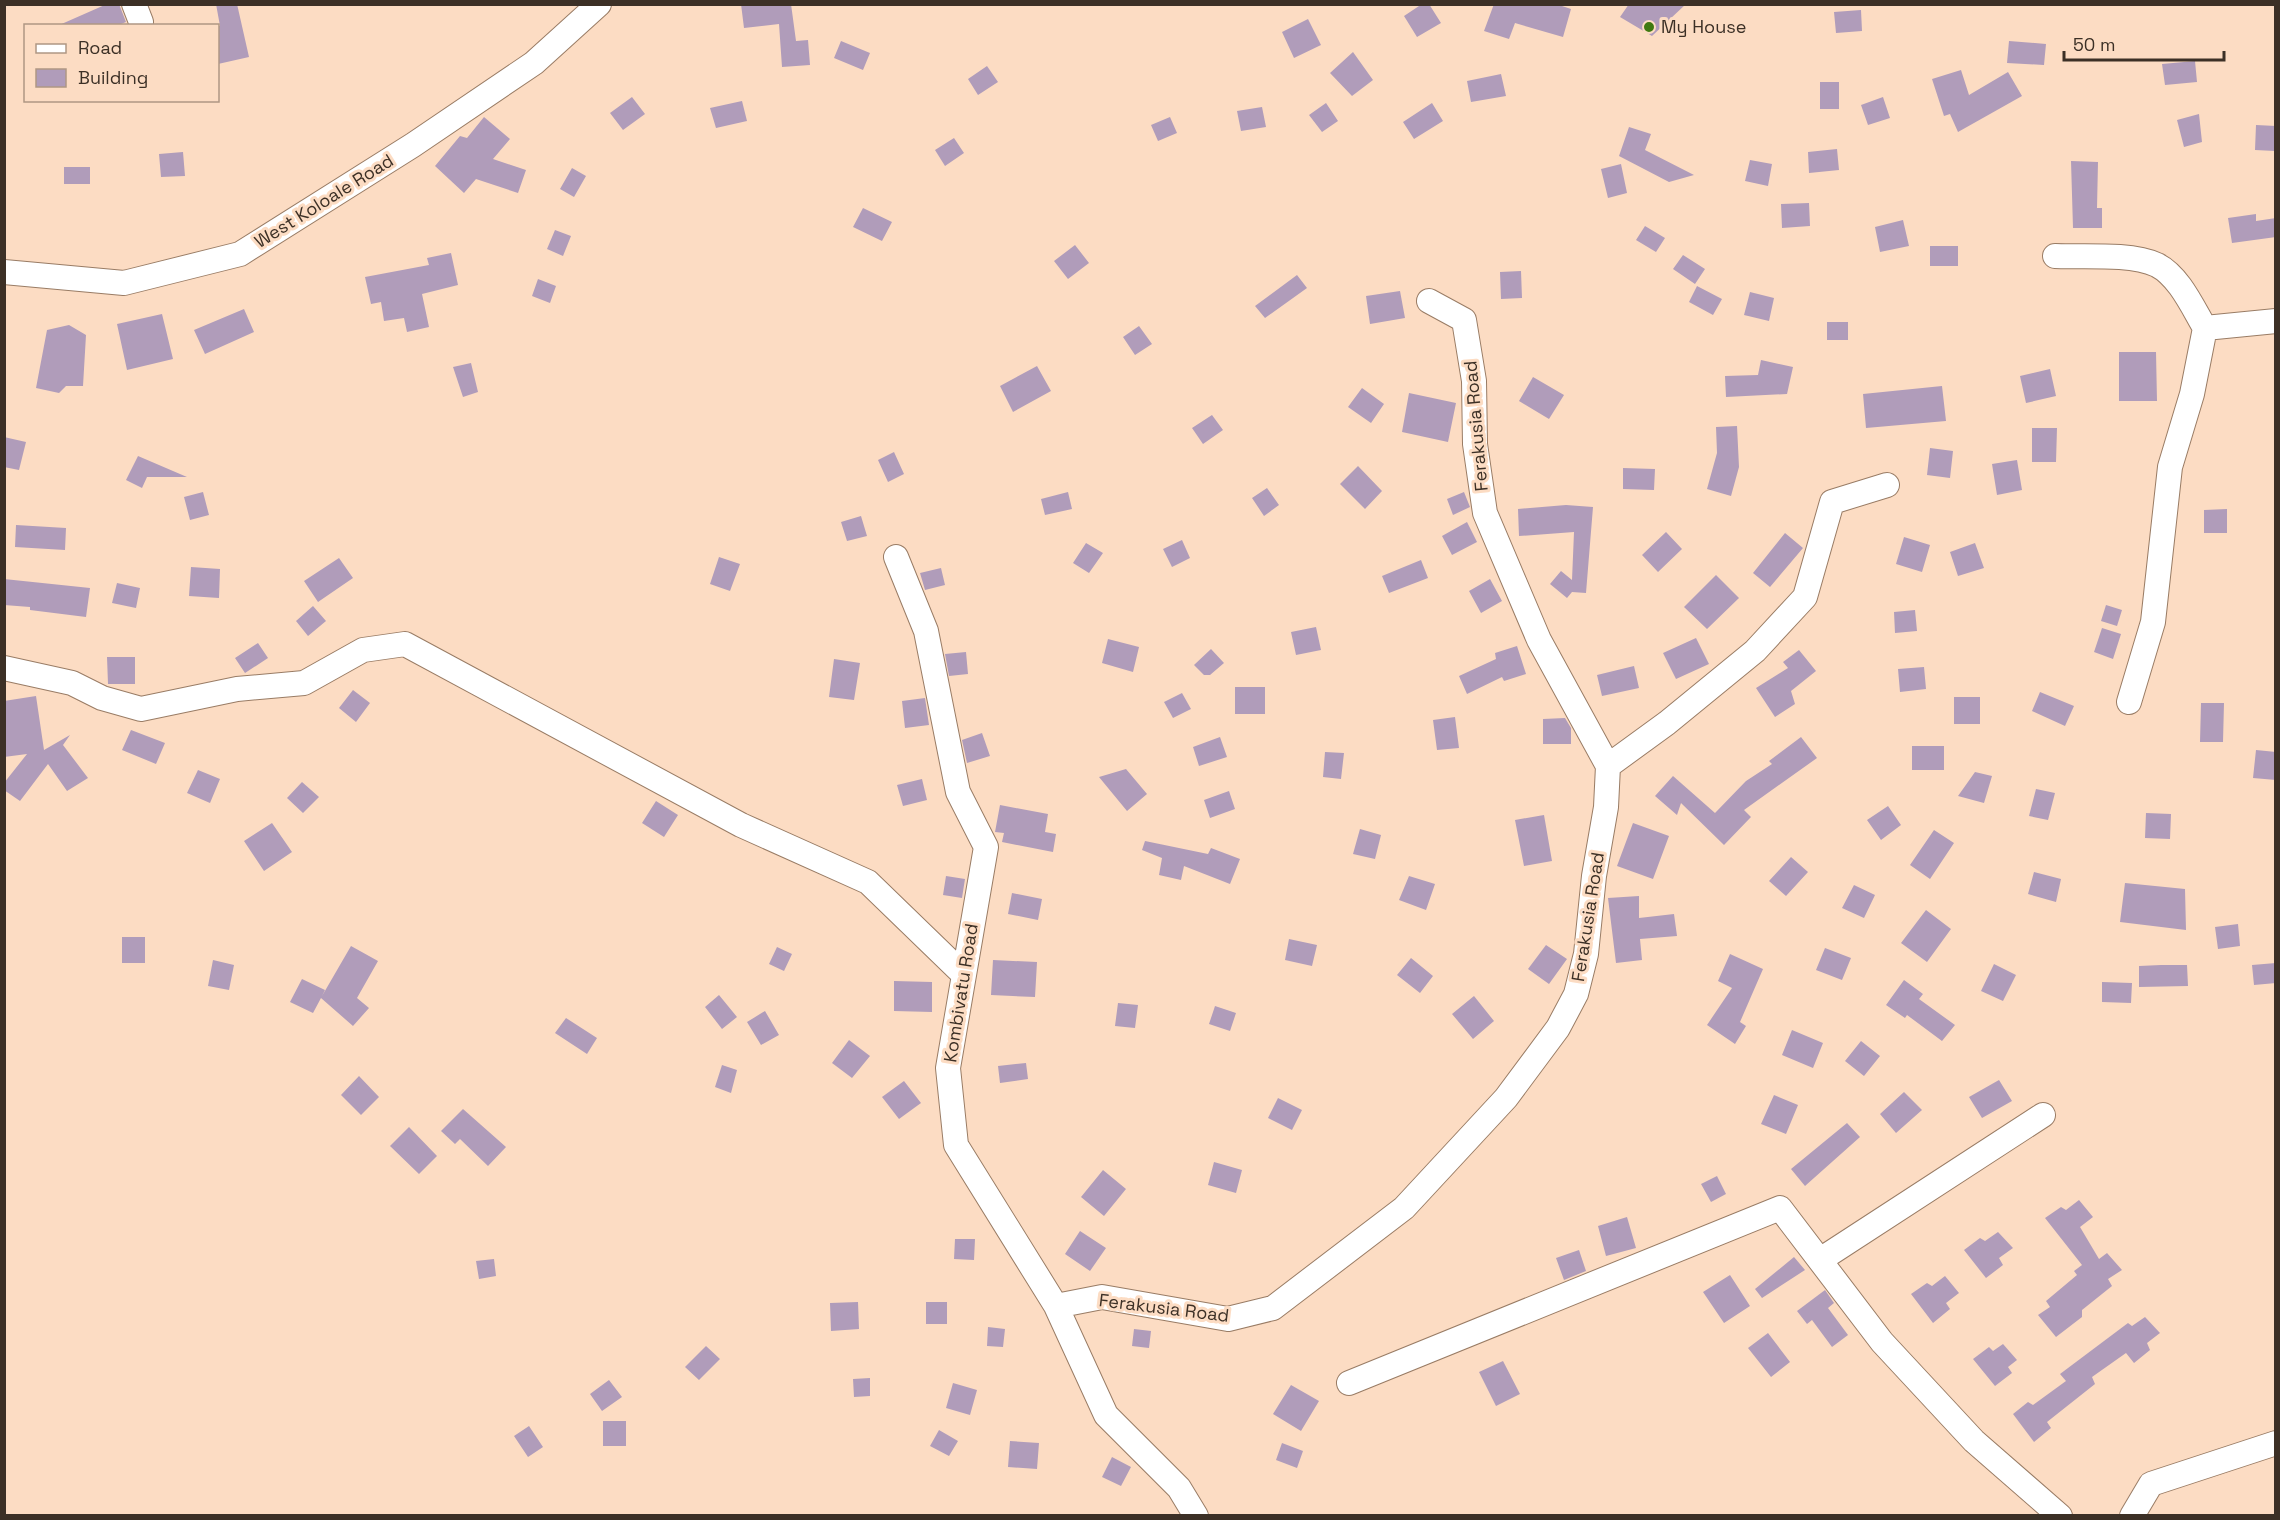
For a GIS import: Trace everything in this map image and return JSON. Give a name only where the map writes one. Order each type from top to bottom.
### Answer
[{"type":"street","name":"West Koloale Road","points":[[4,272],[124,283],[240,254],[413,145],[534,63],[599,4]]},
{"type":"street","points":[[2055,256],[2125,258],[2158,266],[2179,286],[2205,328],[2192,394],[2170,467],[2153,622],[2129,702]]},
{"type":"street","name":"Ferakusia Road","points":[[1056,1306],[1102,1297],[1228,1319],[1273,1308],[1404,1208],[1506,1098],[1558,1028],[1576,994],[1586,954],[1594,876],[1606,807],[1608,766],[1539,640],[1485,513],[1475,444],[1474,381],[1464,320],[1429,301]]},
{"type":"street","points":[[2205,328],[2276,321]]},
{"type":"street","points":[[1608,766],[1668,723],[1755,651],[1805,597],[1832,502],[1887,485]]},
{"type":"street","name":"Kombivatu Road","points":[[896,557],[926,632],[958,792],[986,847],[948,1068],[956,1145],[1056,1306],[1106,1415],[1179,1488],[1196,1515]]},
{"type":"street","points":[[4,668],[72,683],[102,698],[141,709],[237,689],[304,683],[363,650],[405,644],[741,825],[868,882],[963,974]]},
{"type":"street","points":[[1820,1260],[2043,1115]]},
{"type":"street","points":[[1349,1383],[1780,1208],[1882,1342],[1974,1441],[2060,1515]]},
{"type":"street","points":[[2132,1515],[2151,1484],[2276,1443]]},
{"type":"building","points":[[107,4],[119,4],[126,22],[121,24],[62,24]]},
{"type":"building","points":[[216,4],[237,4],[249,57],[219,64],[220,26]]},
{"type":"building","points":[[741,4],[791,4],[796,41],[808,40],[810,65],[782,67],[779,24],[744,28]]},
{"type":"building","points":[[1422,4],[1429,4],[1441,23],[1417,37],[1404,16]]},
{"type":"building","points":[[1494,4],[1556,4],[1571,9],[1563,37],[1515,23],[1509,39],[1484,31]]},
{"type":"building","name":"My House","points":[[1629,4],[1686,4],[1652,36],[1620,17]]},
{"type":"building","points":[[1861,10],[1862,31],[1836,33],[1834,12]]},
{"type":"building","points":[[1308,19],[1321,45],[1294,58],[1282,32]]},
{"type":"building","points":[[841,41],[870,53],[863,70],[834,58]]},
{"type":"building","points":[[2009,41],[2046,44],[2044,65],[2007,63]]},
{"type":"building","points":[[1353,52],[1373,80],[1352,96],[1330,73]]},
{"type":"building","points":[[2195,61],[2197,82],[2165,85],[2162,64]]},
{"type":"building","points":[[987,66],[998,82],[978,95],[968,79]]},
{"type":"building","points":[[1961,70],[1969,95],[2008,72],[2022,96],[1958,132],[1950,114],[1944,116],[1932,79]]},
{"type":"building","points":[[1501,74],[1506,96],[1471,102],[1467,81]]},
{"type":"building","points":[[1820,82],[1839,82],[1839,109],[1820,109]]},
{"type":"building","points":[[632,97],[645,114],[623,130],[610,113]]},
{"type":"building","points":[[1883,97],[1890,118],[1868,125],[1861,105]]},
{"type":"building","points":[[742,101],[747,121],[716,128],[710,108]]},
{"type":"building","points":[[1326,103],[1338,121],[1322,132],[1309,115]]},
{"type":"building","points":[[1432,103],[1443,121],[1414,139],[1403,122]]},
{"type":"building","points":[[1262,107],[1266,127],[1241,131],[1237,111]]},
{"type":"building","points":[[2199,114],[2202,142],[2184,147],[2177,120]]},
{"type":"building","points":[[484,117],[510,139],[493,159],[526,170],[518,193],[476,179],[464,193],[435,166],[460,136],[467,138]]},
{"type":"building","points":[[1170,117],[1177,133],[1158,141],[1151,125]]},
{"type":"building","points":[[2256,125],[2276,126],[2275,151],[2255,150]]},
{"type":"building","points":[[1629,127],[1651,134],[1645,150],[1694,175],[1669,182],[1619,156]]},
{"type":"building","points":[[954,138],[964,153],[945,166],[935,150]]},
{"type":"building","points":[[1837,149],[1839,170],[1809,173],[1808,152]]},
{"type":"building","points":[[183,152],[185,176],[161,177],[159,154]]},
{"type":"building","points":[[1750,160],[1772,164],[1768,186],[1745,181]]},
{"type":"building","points":[[2071,161],[2098,162],[2097,208],[2102,208],[2102,228],[2073,228]]},
{"type":"building","points":[[1621,164],[1627,193],[1608,198],[1601,169]]},
{"type":"building","points":[[64,167],[90,167],[90,184],[64,184]]},
{"type":"building","points":[[572,168],[586,176],[574,197],[560,189]]},
{"type":"building","points":[[1809,203],[1810,226],[1782,228],[1781,204]]},
{"type":"building","points":[[863,208],[892,222],[882,241],[853,227]]},
{"type":"building","points":[[2256,214],[2256,221],[2276,218],[2276,237],[2232,243],[2228,218]]},
{"type":"building","points":[[1903,220],[1909,246],[1880,252],[1875,227]]},
{"type":"building","points":[[1645,226],[1665,238],[1656,252],[1636,240]]},
{"type":"building","points":[[555,230],[571,236],[563,256],[547,249]]},
{"type":"building","points":[[1075,245],[1089,263],[1068,279],[1054,261]]},
{"type":"building","points":[[1930,246],[1958,246],[1958,266],[1930,266]]},
{"type":"building","points":[[451,253],[458,285],[422,294],[429,327],[407,332],[404,318],[384,321],[381,302],[371,304],[365,277],[429,265],[427,258]]},
{"type":"building","points":[[1683,255],[1705,269],[1695,284],[1673,269]]},
{"type":"building","points":[[1521,271],[1522,298],[1501,299],[1500,272]]},
{"type":"building","points":[[1297,275],[1307,288],[1265,318],[1255,306]]},
{"type":"building","points":[[538,279],[556,286],[550,303],[532,296]]},
{"type":"building","points":[[1697,286],[1722,299],[1713,315],[1689,302]]},
{"type":"building","points":[[1400,291],[1405,318],[1370,324],[1366,296]]},
{"type":"building","points":[[1750,292],[1774,298],[1769,321],[1744,315]]},
{"type":"building","points":[[244,309],[254,332],[205,354],[194,330]]},
{"type":"building","points":[[162,314],[173,359],[127,370],[117,324]]},
{"type":"building","points":[[1827,322],[1848,322],[1848,340],[1827,340]]},
{"type":"building","points":[[69,325],[86,335],[83,386],[66,386],[59,393],[36,388],[47,330]]},
{"type":"building","points":[[1139,326],[1152,344],[1135,355],[1123,337]]},
{"type":"building","points":[[2119,352],[2156,352],[2157,401],[2119,401]]},
{"type":"building","points":[[1761,360],[1793,367],[1787,394],[1726,397],[1725,376],[1758,375]]},
{"type":"building","points":[[471,363],[478,392],[463,397],[453,367]]},
{"type":"building","points":[[1037,366],[1051,391],[1013,412],[1000,386]]},
{"type":"building","points":[[2050,369],[2056,396],[2026,403],[2020,376]]},
{"type":"building","points":[[1533,377],[1564,395],[1549,419],[1519,401]]},
{"type":"building","points":[[1942,386],[1946,421],[1866,428],[1863,394]]},
{"type":"building","points":[[1362,388],[1384,404],[1371,423],[1348,407]]},
{"type":"building","points":[[1409,393],[1456,403],[1448,442],[1402,432]]},
{"type":"building","points":[[1212,415],[1223,430],[1203,444],[1192,428]]},
{"type":"building","points":[[1737,426],[1739,467],[1731,496],[1707,489],[1717,453],[1716,427]]},
{"type":"building","points":[[2032,428],[2057,428],[2056,462],[2032,462]]},
{"type":"building","points":[[4,437],[26,442],[19,470],[4,467]]},
{"type":"building","points":[[1930,448],[1953,451],[1950,478],[1927,475]]},
{"type":"building","points":[[894,452],[904,474],[888,482],[878,460]]},
{"type":"building","points":[[138,456],[187,477],[147,477],[142,488],[126,480]]},
{"type":"building","points":[[2017,460],[2022,490],[1997,495],[1992,464]]},
{"type":"building","points":[[1358,466],[1382,491],[1365,509],[1340,484]]},
{"type":"building","points":[[1623,468],[1655,469],[1654,490],[1623,489]]},
{"type":"building","points":[[1267,488],[1279,505],[1264,516],[1252,498]]},
{"type":"building","points":[[203,492],[209,515],[190,520],[184,497]]},
{"type":"building","points":[[1068,492],[1072,509],[1045,515],[1041,499]]},
{"type":"building","points":[[1464,492],[1470,507],[1453,515],[1447,499]]},
{"type":"building","points":[[1566,505],[1593,507],[1586,593],[1572,592],[1567,598],[1550,584],[1561,571],[1572,580],[1574,532],[1519,536],[1518,509]]},
{"type":"building","points":[[2227,509],[2227,533],[2204,533],[2204,510]]},
{"type":"building","points":[[861,516],[867,536],[847,541],[841,522]]},
{"type":"building","points":[[1467,522],[1477,542],[1452,555],[1442,536]]},
{"type":"building","points":[[16,525],[66,528],[65,550],[15,547]]},
{"type":"building","points":[[1666,532],[1682,549],[1658,572],[1642,555]]},
{"type":"building","points":[[1785,533],[1803,548],[1770,587],[1753,573]]},
{"type":"building","points":[[1904,537],[1930,545],[1922,572],[1896,564]]},
{"type":"building","points":[[1182,540],[1190,558],[1172,567],[1163,549]]},
{"type":"building","points":[[1086,543],[1103,553],[1089,573],[1073,563]]},
{"type":"building","points":[[1975,543],[1984,568],[1958,576],[1950,552]]},
{"type":"building","points":[[719,557],[740,564],[730,591],[710,584]]},
{"type":"building","points":[[339,558],[353,578],[318,602],[304,581]]},
{"type":"building","points":[[1421,560],[1428,578],[1389,593],[1382,576]]},
{"type":"building","points":[[191,567],[220,569],[219,598],[189,596]]},
{"type":"building","points":[[941,568],[945,585],[925,590],[920,573]]},
{"type":"building","points":[[1716,575],[1739,598],[1707,629],[1684,607]]},
{"type":"building","points":[[4,579],[90,588],[86,617],[4,605]]},
{"type":"building","points":[[1490,579],[1502,601],[1481,613],[1469,591]]},
{"type":"building","points":[[117,583],[140,588],[136,608],[112,603]]},
{"type":"building","points":[[2106,605],[2122,610],[2117,626],[2101,621]]},
{"type":"building","points":[[313,606],[326,621],[308,636],[296,621]]},
{"type":"building","points":[[1915,610],[1917,631],[1895,633],[1894,612]]},
{"type":"building","points":[[1316,627],[1321,650],[1296,655],[1291,632]]},
{"type":"building","points":[[2102,628],[2121,634],[2113,659],[2094,652]]},
{"type":"building","points":[[1696,638],[1709,664],[1676,679],[1663,653]]},
{"type":"building","points":[[1108,639],[1139,647],[1133,672],[1102,663]]},
{"type":"building","points":[[258,643],[268,658],[245,673],[235,658]]},
{"type":"building","points":[[1517,646],[1526,674],[1504,681],[1502,677],[1467,694],[1459,676],[1496,659],[1495,653]]},
{"type":"building","points":[[1211,649],[1224,663],[1210,675],[1204,675],[1194,665]]},
{"type":"building","points":[[1799,650],[1816,671],[1791,691],[1795,704],[1775,717],[1756,688],[1788,668],[1783,662]]},
{"type":"building","points":[[966,652],[968,674],[949,676],[945,654]]},
{"type":"building","points":[[107,657],[135,657],[135,684],[108,684]]},
{"type":"building","points":[[834,659],[860,663],[854,700],[829,697]]},
{"type":"building","points":[[1634,666],[1639,688],[1602,696],[1597,675]]},
{"type":"building","points":[[1924,667],[1926,689],[1900,692],[1898,669]]},
{"type":"building","points":[[1235,687],[1265,687],[1265,714],[1235,714]]},
{"type":"building","points":[[353,690],[370,703],[356,722],[339,708]]},
{"type":"building","points":[[2040,692],[2074,706],[2065,726],[2032,711]]},
{"type":"building","points":[[1182,693],[1191,709],[1173,718],[1164,702]]},
{"type":"building","points":[[36,696],[44,750],[70,735],[63,745],[88,778],[67,791],[48,764],[20,801],[4,790],[4,783],[27,754],[4,757],[4,701]]},
{"type":"building","points":[[1954,697],[1980,697],[1980,724],[1954,724]]},
{"type":"building","points":[[925,698],[929,725],[905,728],[902,701]]},
{"type":"building","points":[[2201,703],[2224,703],[2223,742],[2200,742]]},
{"type":"building","points":[[1455,717],[1459,748],[1437,750],[1433,720]]},
{"type":"building","points":[[1565,718],[1571,728],[1571,744],[1543,744],[1543,719]]},
{"type":"building","points":[[131,730],[165,743],[156,764],[122,750]]},
{"type":"building","points":[[982,733],[990,756],[967,763],[962,740]]},
{"type":"building","points":[[1220,737],[1227,757],[1199,766],[1193,747]]},
{"type":"building","points":[[1801,737],[1817,758],[1744,810],[1751,817],[1724,845],[1681,803],[1677,815],[1655,796],[1673,776],[1715,813],[1746,781],[1772,764],[1769,761]]},
{"type":"building","points":[[1912,746],[1944,746],[1944,770],[1912,770]]},
{"type":"building","points":[[2256,750],[2276,752],[2276,780],[2253,778]]},
{"type":"building","points":[[1325,752],[1344,753],[1341,779],[1323,777]]},
{"type":"building","points":[[1126,769],[1147,794],[1127,811],[1099,777]]},
{"type":"building","points":[[198,770],[220,779],[210,803],[187,793]]},
{"type":"building","points":[[1975,772],[1992,776],[1984,803],[1958,796]]},
{"type":"building","points":[[922,779],[927,800],[903,806],[897,785]]},
{"type":"building","points":[[302,782],[319,797],[303,813],[287,798]]},
{"type":"building","points":[[2036,789],[2055,793],[2048,820],[2029,816]]},
{"type":"building","points":[[1229,791],[1235,809],[1210,818],[1204,800]]},
{"type":"building","points":[[656,801],[678,815],[664,837],[642,823]]},
{"type":"building","points":[[1000,805],[1048,814],[1045,832],[1056,834],[1053,852],[1002,842],[1004,833],[995,832]]},
{"type":"building","points":[[1888,806],[1901,825],[1881,840],[1867,820]]},
{"type":"building","points":[[2146,813],[2171,814],[2170,839],[2145,838]]},
{"type":"building","points":[[1544,815],[1552,861],[1524,866],[1515,820]]},
{"type":"building","points":[[272,823],[292,852],[264,871],[244,841]]},
{"type":"building","points":[[1633,823],[1669,836],[1653,879],[1617,866]]},
{"type":"building","points":[[1360,829],[1381,835],[1375,859],[1353,854]]},
{"type":"building","points":[[1934,830],[1954,843],[1930,879],[1910,865]]},
{"type":"building","points":[[1145,841],[1208,854],[1211,848],[1240,859],[1230,884],[1184,866],[1181,880],[1159,875],[1162,858],[1142,850]]},
{"type":"building","points":[[1791,857],[1808,872],[1786,896],[1769,881]]},
{"type":"building","points":[[2034,872],[2061,879],[2056,902],[2028,894]]},
{"type":"building","points":[[946,876],[965,879],[962,898],[943,895]]},
{"type":"building","points":[[1409,876],[1435,884],[1426,910],[1399,900]]},
{"type":"building","points":[[2125,883],[2185,889],[2186,930],[2120,922]]},
{"type":"building","points":[[1854,885],[1875,895],[1864,918],[1842,908]]},
{"type":"building","points":[[1012,893],[1042,899],[1038,920],[1008,914]]},
{"type":"building","points":[[1639,896],[1639,918],[1674,914],[1677,936],[1640,939],[1642,960],[1616,963],[1608,898]]},
{"type":"building","points":[[1926,910],[1951,929],[1927,962],[1901,943]]},
{"type":"building","points":[[2238,924],[2240,946],[2218,949],[2215,927]]},
{"type":"building","points":[[122,937],[145,937],[145,963],[122,963]]},
{"type":"building","points":[[1289,939],[1317,945],[1312,966],[1285,960]]},
{"type":"building","points":[[1546,945],[1567,959],[1549,984],[1528,969]]},
{"type":"building","points":[[351,946],[378,961],[357,998],[369,1008],[353,1026],[321,998],[313,1013],[290,1002],[302,979],[325,990],[322,996]]},
{"type":"building","points":[[777,947],[792,954],[784,971],[769,964]]},
{"type":"building","points":[[1825,948],[1851,958],[1842,980],[1816,970]]},
{"type":"building","points":[[1730,954],[1763,969],[1740,1022],[1746,1026],[1735,1044],[1707,1025],[1732,988],[1718,981]]},
{"type":"building","points":[[1411,958],[1433,976],[1420,993],[1397,975]]},
{"type":"building","points":[[213,960],[234,965],[229,990],[208,986]]},
{"type":"building","points":[[993,960],[1037,962],[1035,997],[991,995]]},
{"type":"building","points":[[2276,963],[2276,983],[2254,985],[2252,965]]},
{"type":"building","points":[[1994,964],[2016,975],[2003,1001],[1981,991]]},
{"type":"building","points":[[2187,965],[2188,986],[2139,987],[2139,966]]},
{"type":"building","points":[[1904,980],[1923,994],[1919,999],[1955,1025],[1942,1041],[1907,1015],[1905,1018],[1886,1005]]},
{"type":"building","points":[[894,981],[932,982],[932,1012],[894,1011]]},
{"type":"building","points":[[2102,982],[2132,983],[2131,1003],[2102,1002]]},
{"type":"building","points":[[719,995],[737,1017],[722,1029],[705,1007]]},
{"type":"building","points":[[1474,996],[1494,1021],[1473,1039],[1452,1014]]},
{"type":"building","points":[[1118,1003],[1138,1005],[1135,1028],[1115,1026]]},
{"type":"building","points":[[1215,1006],[1236,1013],[1230,1031],[1209,1024]]},
{"type":"building","points":[[765,1011],[779,1035],[761,1045],[747,1022]]},
{"type":"building","points":[[566,1018],[597,1038],[587,1054],[555,1033]]},
{"type":"building","points":[[1792,1030],[1823,1043],[1813,1068],[1782,1055]]},
{"type":"building","points":[[849,1040],[870,1056],[852,1078],[832,1063]]},
{"type":"building","points":[[1861,1041],[1880,1056],[1864,1076],[1845,1061]]},
{"type":"building","points":[[1026,1063],[1028,1079],[1000,1083],[998,1066]]},
{"type":"building","points":[[722,1065],[737,1070],[731,1093],[715,1087]]},
{"type":"building","points":[[359,1076],[379,1097],[361,1115],[341,1095]]},
{"type":"building","points":[[1999,1080],[2012,1101],[1982,1118],[1969,1097]]},
{"type":"building","points":[[904,1081],[921,1103],[899,1119],[882,1097]]},
{"type":"building","points":[[1904,1092],[1922,1110],[1896,1133],[1880,1114]]},
{"type":"building","points":[[1774,1095],[1798,1105],[1786,1134],[1761,1124]]},
{"type":"building","points":[[1278,1098],[1302,1110],[1292,1130],[1268,1118]]},
{"type":"building","points":[[463,1109],[506,1147],[488,1166],[460,1139],[455,1144],[441,1131]]},
{"type":"building","points":[[1847,1123],[1860,1137],[1805,1186],[1791,1169]]},
{"type":"building","points":[[409,1127],[437,1156],[419,1174],[390,1146]]},
{"type":"building","points":[[1214,1162],[1242,1170],[1236,1193],[1208,1185]]},
{"type":"building","points":[[1103,1170],[1126,1189],[1104,1216],[1081,1197]]},
{"type":"building","points":[[1717,1176],[1726,1194],[1711,1202],[1701,1184]]},
{"type":"building","points":[[2079,1200],[2093,1217],[2080,1227],[2099,1259],[2107,1253],[2122,1270],[2108,1279],[2112,1286],[2082,1310],[2082,1317],[2056,1337],[2038,1315],[2050,1307],[2046,1301],[2077,1275],[2074,1271],[2082,1265],[2045,1218],[2061,1207],[2066,1210]]},
{"type":"building","points":[[1627,1217],[1636,1248],[1606,1256],[1598,1226]]},
{"type":"building","points":[[1080,1231],[1106,1248],[1090,1271],[1065,1254]]},
{"type":"building","points":[[1998,1232],[2013,1248],[1999,1258],[2003,1265],[1986,1278],[1964,1250],[1980,1238],[1985,1241]]},
{"type":"building","points":[[955,1239],[975,1239],[974,1260],[954,1259]]},
{"type":"building","points":[[1579,1250],[1586,1271],[1564,1280],[1556,1258]]},
{"type":"building","points":[[1794,1257],[1805,1270],[1762,1298],[1755,1289]]},
{"type":"building","points":[[494,1259],[496,1276],[479,1279],[476,1261]]},
{"type":"building","points":[[1730,1275],[1750,1306],[1724,1323],[1703,1292]]},
{"type":"building","points":[[1945,1276],[1959,1293],[1946,1303],[1950,1309],[1933,1323],[1911,1294],[1927,1283],[1932,1286]]},
{"type":"building","points":[[1825,1290],[1834,1303],[1828,1308],[1848,1335],[1832,1347],[1812,1320],[1807,1324],[1797,1311]]},
{"type":"building","points":[[858,1302],[859,1329],[831,1331],[830,1303]]},
{"type":"building","points":[[926,1302],[947,1302],[947,1324],[926,1324]]},
{"type":"building","points":[[2145,1317],[2160,1333],[2147,1343],[2150,1350],[2134,1363],[2126,1353],[2092,1377],[2095,1384],[2047,1422],[2051,1428],[2034,1442],[2013,1414],[2028,1402],[2033,1405],[2066,1381],[2060,1374],[2128,1323],[2132,1326]]},
{"type":"building","points":[[988,1327],[1005,1329],[1003,1347],[987,1346]]},
{"type":"building","points":[[1134,1329],[1151,1331],[1149,1348],[1132,1346]]},
{"type":"building","points":[[1768,1333],[1790,1362],[1771,1377],[1748,1348]]},
{"type":"building","points":[[2003,1344],[2017,1360],[2008,1367],[2012,1373],[1995,1386],[1973,1359],[1989,1347],[1993,1351]]},
{"type":"building","points":[[706,1346],[720,1359],[699,1380],[685,1367]]},
{"type":"building","points":[[1503,1361],[1520,1394],[1496,1406],[1479,1372]]},
{"type":"building","points":[[870,1378],[870,1396],[854,1397],[853,1379]]},
{"type":"building","points":[[609,1380],[622,1397],[602,1411],[590,1394]]},
{"type":"building","points":[[953,1383],[977,1390],[970,1415],[946,1408]]},
{"type":"building","points":[[1291,1385],[1319,1401],[1301,1431],[1273,1414]]},
{"type":"building","points":[[603,1421],[626,1421],[626,1446],[603,1446]]},
{"type":"building","points":[[529,1426],[543,1447],[528,1457],[514,1436]]},
{"type":"building","points":[[939,1430],[958,1441],[949,1456],[930,1446]]},
{"type":"building","points":[[1010,1441],[1039,1443],[1037,1469],[1008,1467]]},
{"type":"building","points":[[1282,1443],[1303,1451],[1297,1468],[1276,1460]]},
{"type":"building","points":[[1112,1457],[1131,1467],[1121,1486],[1102,1477]]},
{"type":"place","name":"My House","points":[[1649,27]]}]
